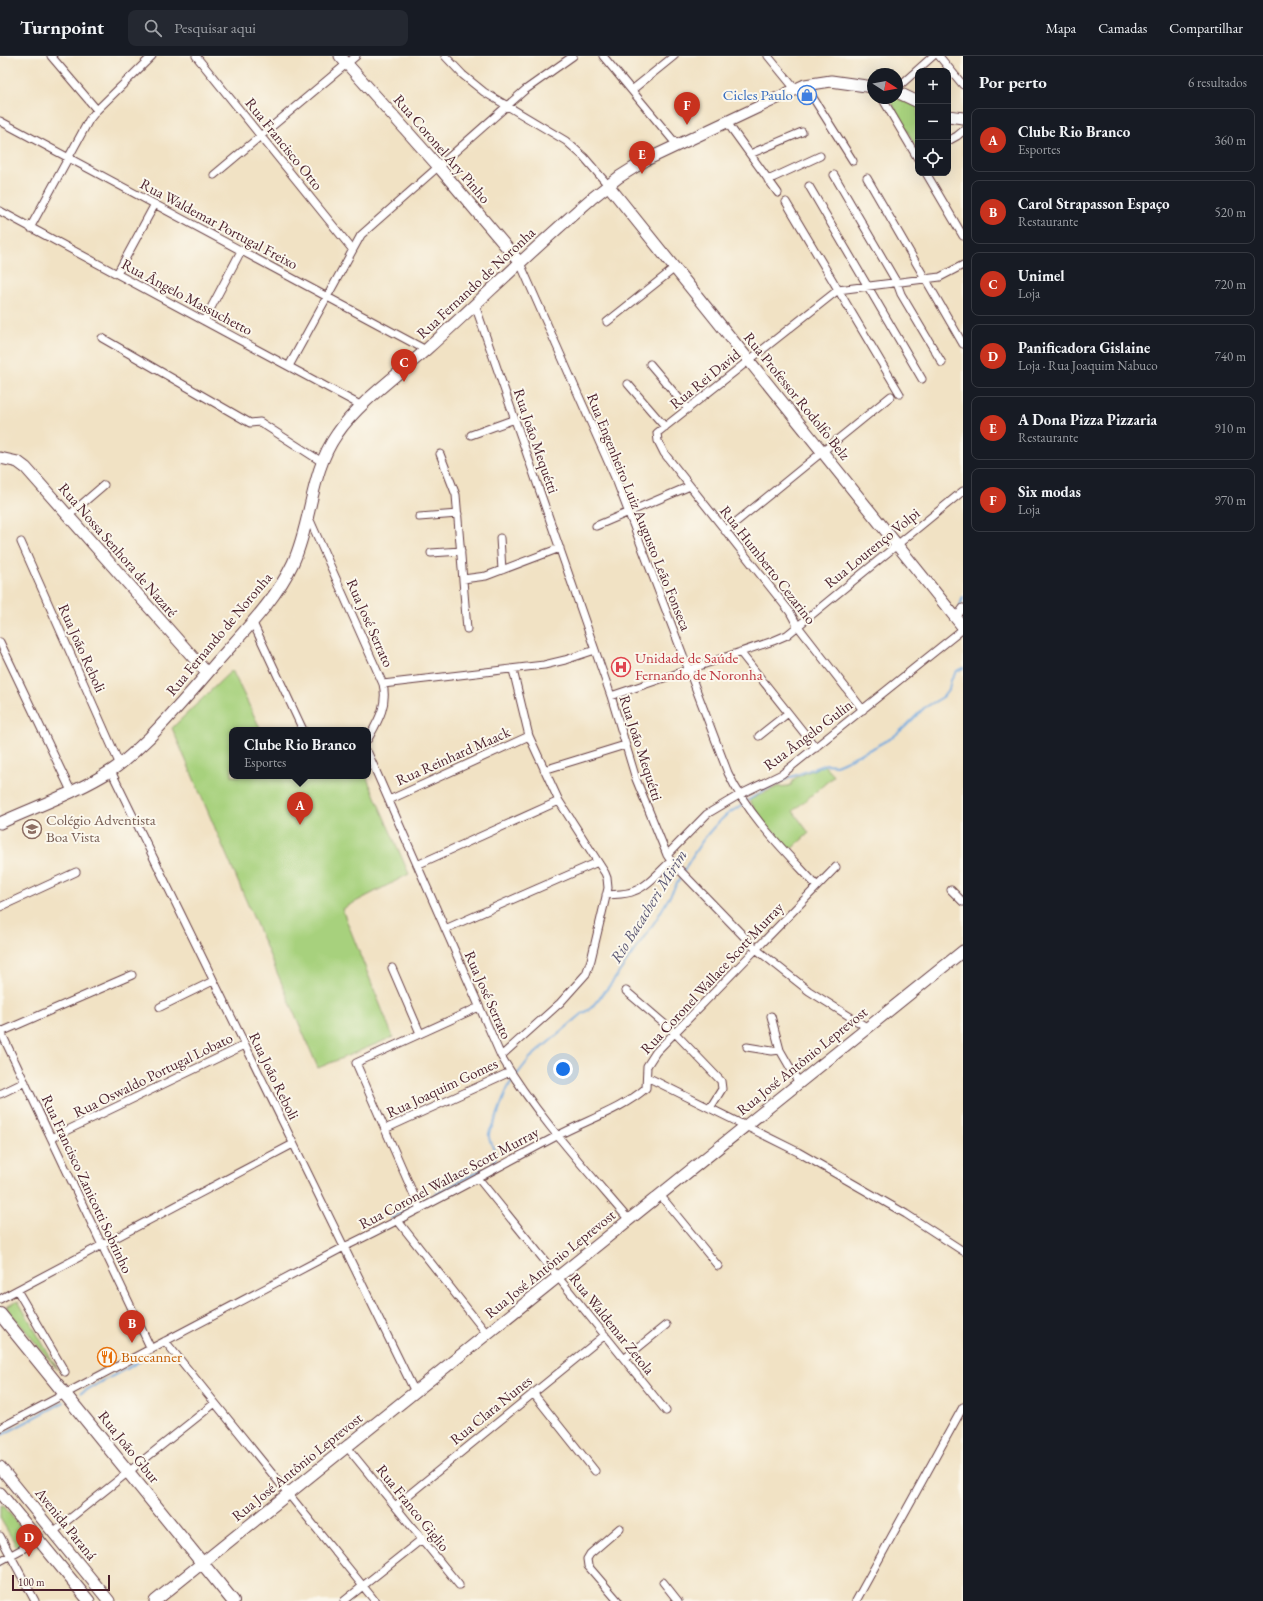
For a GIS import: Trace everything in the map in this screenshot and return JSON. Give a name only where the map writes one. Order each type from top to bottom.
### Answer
[{"type":"main road","name":"Rua João Gbur","points":[[0,1314],[233,1601]]},
{"type":"street","points":[[51,56],[97,110]]},
{"type":"street","points":[[30,228],[89,120],[97,110],[152,56]]},
{"type":"street","name":"Rua Francisco Otto","points":[[196,56],[352,249]]},
{"type":"street","points":[[214,175],[261,136],[344,60],[356,56]]},
{"type":"street","points":[[445,56],[472,83],[507,106],[566,140],[584,157],[608,185]]},
{"type":"street","points":[[289,366],[357,239],[366,229],[507,106],[541,78],[573,56]]},
{"type":"street","points":[[603,56],[677,145]]},
{"type":"street","points":[[632,90],[674,56]]},
{"type":"street","points":[[768,56],[800,87],[853,161]]},
{"type":"street","points":[[903,83],[934,56]]},
{"type":"street","points":[[939,56],[963,85]]},
{"type":"street","name":"Rua Coronel Ary Pinho","points":[[344,60],[438,166],[520,263]]},
{"type":"street","name":"Rua Fernando de Noronha","points":[[0,823],[71,791],[115,768],[167,720],[275,593],[291,566],[302,542],[322,462],[337,434],[362,406],[426,350],[567,219],[608,185],[641,163],[800,87],[831,81],[867,86]]},
{"type":"street","points":[[903,95],[915,101]]},
{"type":"street","points":[[886,104],[915,153]]},
{"type":"street","points":[[951,116],[963,118]]},
{"type":"street","name":"Rua Waldemar Portugal Freixo","points":[[0,121],[426,350]]},
{"type":"street","points":[[726,122],[778,193]]},
{"type":"street","points":[[950,140],[958,136],[963,131]]},
{"type":"street","points":[[750,154],[802,132]]},
{"type":"street","points":[[768,180],[820,156]]},
{"type":"street","points":[[834,175],[897,282],[901,294],[942,363]]},
{"type":"street","points":[[928,176],[963,236]]},
{"type":"street","points":[[867,178],[963,344]]},
{"type":"street","name":"Rua Professor Rodolfo Belz","points":[[608,185],[963,628]]},
{"type":"street","points":[[809,186],[862,274],[866,286],[922,379]]},
{"type":"street","points":[[786,202],[900,394]]},
{"type":"street","points":[[117,274],[155,204]]},
{"type":"street","name":"Rua Ângelo Massuchetto","points":[[0,212],[362,406]]},
{"type":"street","points":[[204,321],[241,251]]},
{"type":"street","name":"Rua Engenheiro Luiz Augusto Leão Fonseca","points":[[520,263],[612,470],[728,773],[741,797],[758,821],[817,886]]},
{"type":"street","points":[[838,290],[940,277],[963,265]]},
{"type":"street","points":[[607,322],[675,268]]},
{"type":"street","name":"Rua Rei David","points":[[657,434],[838,290]]},
{"type":"street","name":"Rua João Mequétti","points":[[475,305],[611,696],[642,795],[669,858],[756,949],[809,991],[868,1028]]},
{"type":"street","points":[[102,338],[250,423],[260,422],[322,462]]},
{"type":"street","points":[[650,364],[688,409]]},
{"type":"street","points":[[628,384],[665,428]]},
{"type":"street","points":[[725,531],[891,396]]},
{"type":"street","points":[[471,435],[515,420]]},
{"type":"street","name":"Rua Humberto Cezarino","points":[[657,434],[658,441],[664,453],[790,612],[797,625],[863,710]]},
{"type":"street","points":[[440,454],[456,494],[467,629]]},
{"type":"street","name":"Rua Nossa Senhora de Nazaré","points":[[0,458],[18,462],[26,468],[207,673]]},
{"type":"street","points":[[68,516],[104,485]]},
{"type":"street","points":[[596,526],[690,486]]},
{"type":"street","name":"Rua Lourenço Volpi","points":[[611,696],[781,638],[791,632],[797,625],[963,491]]},
{"type":"street","points":[[419,517],[458,514]]},
{"type":"street","name":"Rua José Serrato","points":[[309,518],[383,684],[385,698],[382,713],[371,733]]},
{"type":"street","points":[[500,538],[502,570]]},
{"type":"street","name":"Rua João Reboli","points":[[21,542],[115,768],[214,981],[415,1392]]},
{"type":"street","points":[[463,579],[486,576],[560,548]]},
{"type":"street","points":[[431,553],[461,551]]},
{"type":"street","points":[[956,618],[963,608]]},
{"type":"street","points":[[252,621],[302,727]]},
{"type":"street","name":"Rua Ângelo Gulin","points":[[606,895],[636,891],[652,878],[707,814],[782,774],[963,628]]},
{"type":"street","points":[[0,642],[71,791]]},
{"type":"street","points":[[383,684],[514,670],[551,664],[595,650]]},
{"type":"street","points":[[740,652],[816,748]]},
{"type":"street","points":[[501,1056],[560,1003],[586,974],[591,960],[606,895],[607,878],[559,801],[544,770],[529,736],[514,670]]},
{"type":"street","points":[[759,736],[788,713]]},
{"type":"street","name":"Rua Reinhard Maack","points":[[389,800],[529,736]]},
{"type":"street","points":[[544,770],[625,744]]},
{"type":"street","name":"Rua José Serrato","points":[[371,760],[501,1056],[557,1136],[629,1220]]},
{"type":"street","points":[[417,865],[559,801]]},
{"type":"street","points":[[445,929],[598,862]]},
{"type":"street","name":"Rua Coronel Wallace Scott Murray","points":[[0,1428],[344,1247],[398,1221],[557,1136],[633,1098],[646,1088],[646,1071],[656,1052],[836,867]]},
{"type":"street","points":[[0,907],[76,872]]},
{"type":"street","points":[[951,890],[963,902]]},
{"type":"street","name":"Rua José Antônio Leprevost","points":[[155,1601],[963,951]]},
{"type":"street","points":[[392,968],[420,1033]]},
{"type":"street","points":[[0,1031],[132,975]]},
{"type":"street","points":[[160,1007],[214,981]]},
{"type":"street","points":[[626,991],[674,1033],[722,1084],[722,1088],[710,1108]]},
{"type":"street","points":[[420,1209],[356,1063],[479,1007]]},
{"type":"street","points":[[771,1016],[780,1050],[799,1083]]},
{"type":"street","name":"Rua Francisco Zanicotti Sobrinho","points":[[0,1031],[151,1349]]},
{"type":"street","name":"Rua Oswaldo Portugal Lobato","points":[[51,1138],[245,1045]]},
{"type":"street","points":[[747,1047],[772,1051],[780,1050]]},
{"type":"street","name":"Rua Joaquim Gomes","points":[[385,1129],[513,1075]]},
{"type":"street","points":[[647,1077],[798,1152],[906,1214],[963,1251]]},
{"type":"street","points":[[0,1094],[25,1082]]},
{"type":"street","points":[[646,1088],[662,1084]]},
{"type":"street","points":[[0,1299],[293,1144]]},
{"type":"street","name":"Rua Waldemar Zetola","points":[[478,1178],[666,1411]]},
{"type":"street","points":[[660,1195],[718,1266]]},
{"type":"street","points":[[398,1221],[487,1334]]},
{"type":"street","points":[[17,1290],[65,1372]]},
{"type":"street","points":[[624,1360],[666,1325]]},
{"type":"street","name":"Rua Clara Nunes","points":[[395,1506],[605,1335]]},
{"type":"street","points":[[165,1341],[375,1601]]},
{"type":"street","points":[[534,1393],[595,1470]]},
{"type":"street","points":[[0,1561],[53,1532],[215,1403]]},
{"type":"street","points":[[856,1601],[963,1407]]},
{"type":"street","name":"Rua Franco Giglio","points":[[347,1447],[459,1585]]},
{"type":"street","name":"Avenida Paraná","points":[[0,1467],[109,1601]]},
{"type":"street","name":"Avenida Paraná","points":[[0,1493],[89,1601]]},
{"type":"street","points":[[618,1601],[588,1566],[587,1559],[590,1554],[620,1528]]},
{"type":"street","points":[[0,1536],[35,1601]]},
{"type":"street","points":[[344,1601],[422,1539]]},
{"type":"street","points":[[663,1582],[678,1601]]},
{"type":"green space","points":[[903,101],[915,106],[915,146],[892,104],[903,104]]},
{"type":"green space","points":[[232,670],[260,727],[229,727],[229,779],[367,779],[409,874],[342,909],[393,1037],[318,1068],[172,728]]},
{"type":"green space","points":[[824,765],[834,776],[793,811],[809,833],[789,851],[760,817],[749,800],[777,787],[791,785],[795,778]]},
{"type":"green space","points":[[18,1301],[58,1370],[6,1307]]},
{"type":"green space","points":[[0,1505],[4,1506],[29,1539],[17,1547],[0,1518]]},
{"type":"waterway","name":"Rio Bacacheri Mirim","points":[[960,606],[963,597]]},
{"type":"waterway","name":"Rio Bacacheri Mirim","points":[[747,801],[766,789],[791,777],[826,764],[836,765],[893,737],[924,708],[943,697],[949,689],[951,680],[957,671],[963,668]]},
{"type":"waterway","name":"Rio Bacacheri Mirim","points":[[684,871],[706,836],[728,814],[744,804]]},
{"type":"waterway","name":"Rio Bacacheri Mirim","points":[[516,1076],[530,1058],[591,1008],[611,984],[656,920],[682,875]]},
{"type":"waterway","name":"Rio Bacacheri Mirim","points":[[419,1203],[491,1165],[495,1160],[496,1152],[490,1142],[489,1133],[507,1089],[513,1079]]},
{"type":"waterway","name":"Rio Bacacheri Mirim","points":[[391,1218],[415,1205]]},
{"type":"waterway","name":"Rio Bacacheri Mirim","points":[[81,1393],[148,1357]]},
{"type":"waterway","name":"Rio Bacacheri Mirim","points":[[0,1436],[64,1402]]},
{"type":"place","name":"Cicles Paulo","points":[[807,95]]},
{"type":"place","name":"Six modas","points":[[687,125]]},
{"type":"place","name":"A Dona Pizza Pizzaria","points":[[642,174]]},
{"type":"place","name":"Unimel","points":[[404,382]]},
{"type":"place","name":"Unidade de Saúde Fernando de Noronha","points":[[621,667]]},
{"type":"place","name":"Clube Rio Branco","points":[[300,825]]},
{"type":"place","name":"Colégio Adventista Boa Vista","points":[[32,829]]},
{"type":"place","name":"Carol Strapasson Espaço","points":[[132,1343]]},
{"type":"place","name":"Buccanner","points":[[107,1357]]},
{"type":"place","name":"Panificadora Gislaine","points":[[29,1557]]}]
